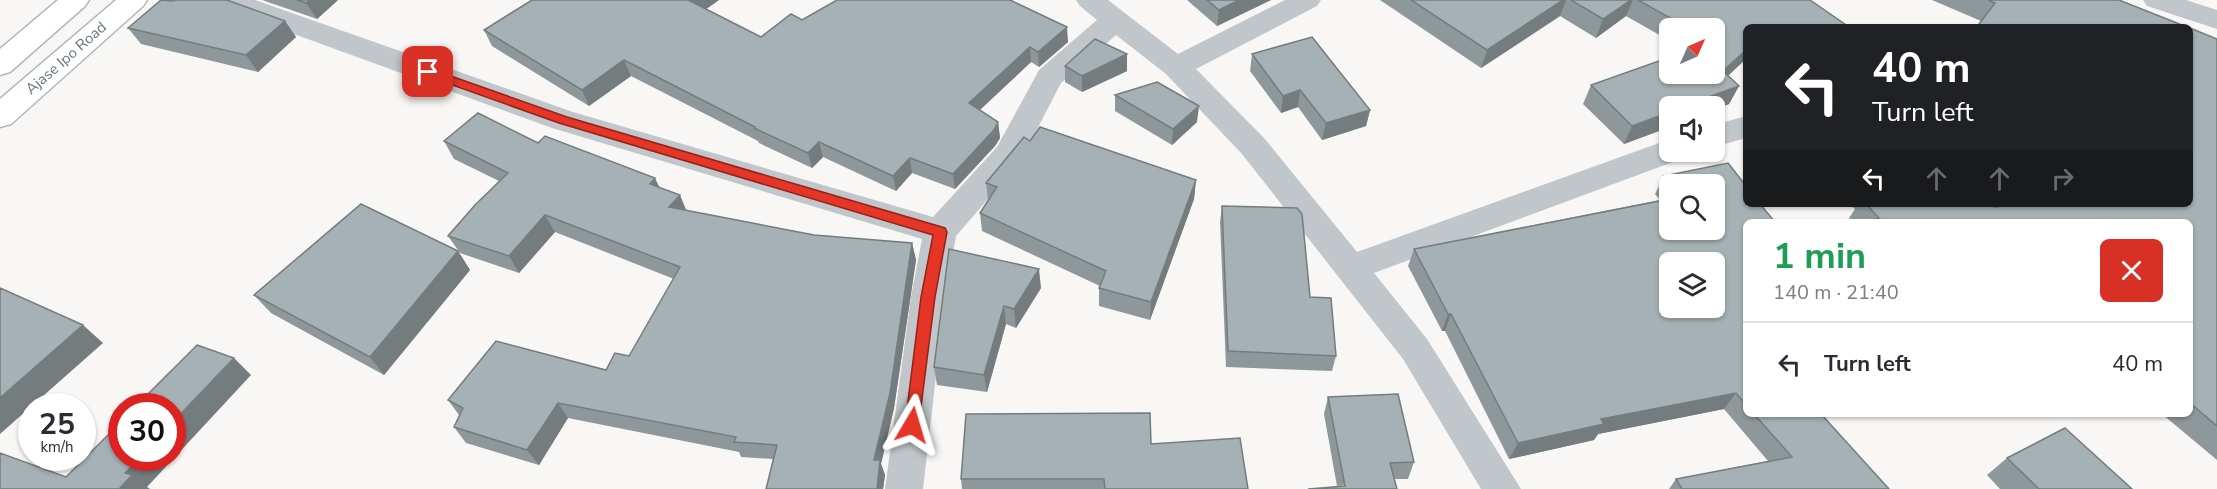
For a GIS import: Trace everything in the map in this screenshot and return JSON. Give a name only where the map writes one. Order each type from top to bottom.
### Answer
[{"type":"highway","points":[[0,66],[75,0]]},
{"type":"highway","name":"Ajase Ipo Road","points":[[0,116],[132,0]]},
{"type":"street","points":[[227,0],[563,120],[940,232]]},
{"type":"street","points":[[1090,0],[1176,67],[1253,146],[1415,349],[1502,489]]},
{"type":"street","points":[[1176,67],[1307,0]]},
{"type":"street","points":[[2157,0],[2217,20]]},
{"type":"street","points":[[904,489],[928,297],[940,232],[1009,154],[1049,76],[1115,20]]},
{"type":"street","points":[[1725,133],[1743,128]]},
{"type":"street","points":[[1352,268],[1659,155]]},
{"type":"building","points":[[161,0],[227,0],[285,21],[246,55],[128,28]]},
{"type":"building","points":[[532,0],[692,0],[690,1],[761,37],[791,14],[802,20],[837,0],[1010,0],[1067,27],[1038,52],[1030,47],[969,103],[998,122],[994,130],[953,174],[910,158],[893,176],[819,142],[808,153],[754,128],[624,60],[582,90],[484,30]]},
{"type":"building","points":[[1207,0],[1239,0],[1219,10]]},
{"type":"building","points":[[1411,0],[1563,0],[1487,50]]},
{"type":"building","points":[[1571,0],[1631,0],[1603,19]]},
{"type":"building","points":[[1638,0],[1810,0],[1845,24],[1743,24],[1743,53],[1725,69],[1725,18],[1670,18]]},
{"type":"building","points":[[1988,0],[2119,0],[2179,24],[1979,24],[1995,3]]},
{"type":"building","points":[[2193,29],[2217,39],[2217,426],[2193,406],[2193,219],[1876,219],[1879,218],[1869,207],[2193,207]]},
{"type":"building","points":[[1312,37],[1370,110],[1326,123],[1300,90],[1283,96],[1252,54]]},
{"type":"building","points":[[1095,39],[1127,54],[1082,76],[1065,66]]},
{"type":"building","points":[[1659,61],[1659,84],[1725,84],[1725,73],[1739,86],[1712,96],[1659,96],[1659,116],[1632,126],[1591,85]]},
{"type":"building","points":[[1157,82],[1199,106],[1173,129],[1115,95]]},
{"type":"building","points":[[478,113],[538,143],[545,136],[655,178],[650,184],[680,195],[669,207],[814,235],[912,243],[890,393],[874,460],[880,460],[877,489],[766,489],[777,445],[734,442],[736,437],[558,403],[527,450],[454,427],[463,408],[448,400],[496,341],[606,370],[615,353],[629,356],[680,267],[545,215],[509,256],[448,236],[475,205],[508,173],[444,141]]},
{"type":"building","points":[[1040,127],[1196,180],[1151,302],[1099,288],[1106,271],[980,213],[997,187],[986,183],[1024,137],[1030,141]]},
{"type":"building","points":[[1728,163],[1743,182],[1743,207],[1762,207],[1772,219],[1743,219],[1743,401],[1736,393],[1601,419],[1604,424],[1518,443],[1451,314],[1448,314],[1414,249],[1659,201],[1659,240],[1725,240],[1725,174],[1674,174]]},
{"type":"building","points":[[361,204],[458,251],[370,357],[254,295]]},
{"type":"building","points":[[1222,206],[1297,208],[1302,214],[1310,297],[1331,298],[1336,356],[1228,351]]},
{"type":"building","points":[[949,249],[1039,269],[1014,309],[1004,306],[984,375],[934,367]]},
{"type":"building","points":[[0,288],[83,325],[0,398]]},
{"type":"building","points":[[197,345],[234,358],[186,408],[186,393],[149,393]]},
{"type":"building","points":[[1398,394],[1414,462],[1390,463],[1397,489],[1308,489],[1345,486],[1328,397]]},
{"type":"building","points":[[1150,413],[1151,444],[1240,438],[1248,489],[1105,489],[1104,479],[961,479],[966,414]]},
{"type":"building","points":[[1757,417],[1824,417],[1889,489],[1682,489],[1676,479],[1792,457]]},
{"type":"building","points":[[2065,428],[2132,489],[2039,489],[2007,458]]},
{"type":"building","points":[[108,435],[108,471],[127,471],[125,473],[132,475],[119,489],[0,489],[0,453],[18,460],[18,471],[50,471],[66,477],[72,471],[96,471],[96,447]]},
{"type":"route","points":[[428,72],[563,120],[940,232],[928,297],[912,425]]}]
